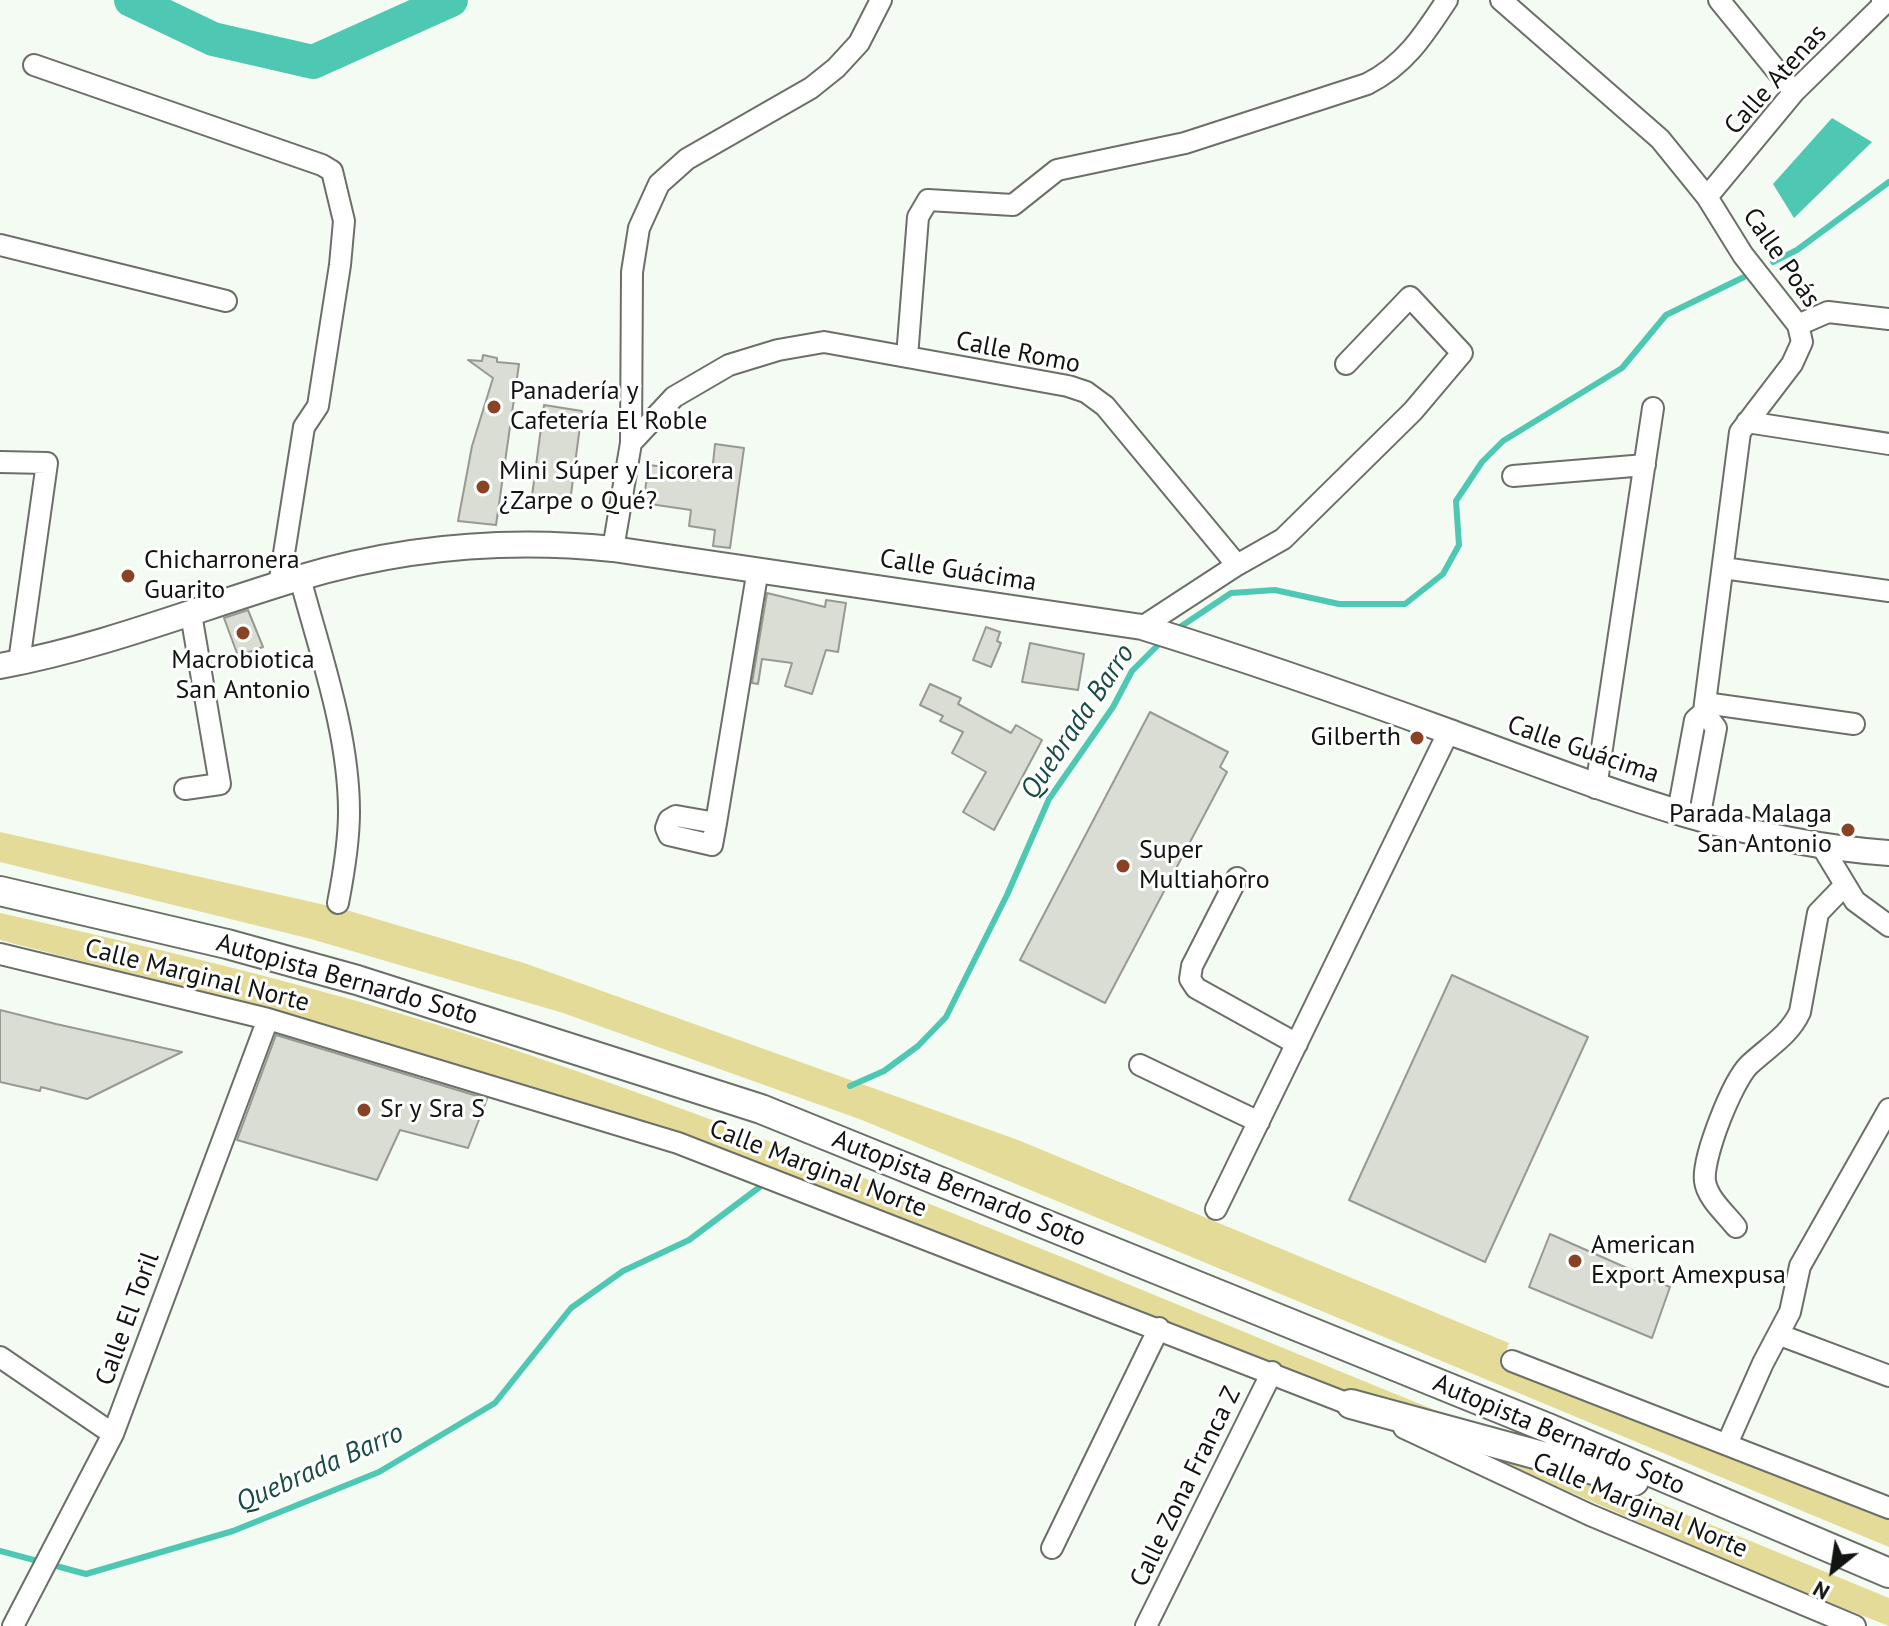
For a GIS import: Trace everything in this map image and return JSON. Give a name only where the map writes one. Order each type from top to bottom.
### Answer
[{"type":"highway","name":"Autopista Bernardo Soto","points":[[0,891],[227,944],[357,980],[761,1109],[1548,1428],[1889,1573]]},
{"type":"highway","points":[[1351,1404],[1731,1507]]},
{"type":"main road","name":"Calle Guácima","points":[[10,664],[191,614],[282,584],[409,553],[450,547],[551,542],[758,569],[1149,629],[1199,643],[1449,731],[1596,788],[1823,848],[1889,853]]},
{"type":"street","points":[[613,549],[631,443],[632,272],[639,228],[659,184],[687,159],[811,88],[836,68],[859,43],[881,0]]},
{"type":"street","points":[[907,357],[918,217],[928,200],[1013,205],[1057,170],[1185,143],[1367,84],[1387,74],[1408,56],[1447,0]]},
{"type":"street","name":"Calle Poás","points":[[1501,0],[1660,139],[1707,197],[1743,255],[1798,325],[1802,342],[1792,364],[1740,432],[1704,707],[1695,720],[1689,815]]},
{"type":"street","points":[[1719,0],[1794,92]]},
{"type":"street","name":"Calle Atenas","points":[[1707,197],[1794,92],[1883,5],[1882,0]]},
{"type":"street","points":[[34,65],[332,171],[344,221],[340,265],[318,406],[304,427],[290,504],[279,531],[282,584],[340,731],[349,808],[348,850],[338,903]]},
{"type":"street","points":[[0,245],[226,301]]},
{"type":"street","points":[[1149,629],[1237,565],[1283,539],[1413,411],[1462,353],[1410,297],[1346,364]]},
{"type":"street","points":[[1798,325],[1828,312],[1889,319]]},
{"type":"street","name":"Calle Romo","points":[[631,443],[674,397],[729,365],[778,350],[824,342],[1086,392],[1105,406],[1237,565]]},
{"type":"street","points":[[1596,788],[1653,408]]},
{"type":"street","points":[[1747,422],[1889,444]]},
{"type":"street","points":[[0,462],[47,463],[10,664]]},
{"type":"street","points":[[1513,476],[1645,465]]},
{"type":"street","points":[[1723,568],[1889,591]]},
{"type":"street","points":[[716,823],[758,569]]},
{"type":"street","points":[[185,789],[220,784],[191,614]]},
{"type":"street","points":[[1704,707],[1854,724]]},
{"type":"street","points":[[1216,1209],[1449,731]]},
{"type":"street","points":[[1823,848],[1855,901],[1889,926]]},
{"type":"street","points":[[1237,878],[1192,966],[1190,979],[1196,988],[1297,1044]]},
{"type":"street","points":[[1736,1227],[1712,1197],[1704,1179],[1724,1105],[1749,1065],[1794,1024],[1800,1012],[1818,913],[1844,886]]},
{"type":"street","name":"Calle Marginal Norte","points":[[0,954],[268,1019],[678,1143],[1351,1404],[1590,1515],[1855,1626]]},
{"type":"street","name":"Calle El Toril","points":[[13,1626],[62,1526],[113,1434],[268,1019]]},
{"type":"street","points":[[1140,1065],[1259,1122]]},
{"type":"street","points":[[1727,1444],[1763,1363],[1780,1335],[1800,1266],[1889,1109]]},
{"type":"street","points":[[1052,1548],[1159,1328]]},
{"type":"street","points":[[1780,1335],[1889,1376]]},
{"type":"street","points":[[0,1357],[113,1434]]},
{"type":"street","points":[[1512,1361],[1889,1508]]},
{"type":"street","name":"Calle Zona Franca Z","points":[[1146,1626],[1272,1372]]},
{"type":"shaded area","points":[[1832,118],[1872,142],[1794,218],[1773,184]]},
{"type":"shaded area","points":[[0,832],[343,909],[524,963],[1018,1140],[1509,1343],[1502,1363],[1889,1517],[1889,1547],[862,1120],[563,1013],[311,939],[0,862]]},
{"type":"shaded area","points":[[0,913],[195,958],[388,1010],[639,1093],[885,1186],[1494,1434],[1353,1398],[947,1236],[689,1140],[492,1076],[267,1009],[0,940]]},
{"type":"shaded area","points":[[1478,1452],[1629,1491],[1889,1598],[1889,1626],[1781,1584]]},
{"type":"building","points":[[483,355],[497,358],[497,362],[519,364],[496,525],[458,521],[472,446],[493,378],[468,360],[482,361]]},
{"type":"building","points":[[544,405],[582,411],[570,502],[532,496]]},
{"type":"building","points":[[715,444],[744,448],[730,548],[713,546],[715,530],[689,526],[691,510],[643,503],[649,465],[712,473]]},
{"type":"building","points":[[767,593],[825,607],[826,600],[846,603],[838,652],[826,650],[812,694],[785,686],[792,663],[762,659],[758,684],[752,683]]},
{"type":"building","name":"Macrobiotica San Antonio","points":[[248,610],[263,647],[238,656],[224,618]]},
{"type":"building","points":[[986,627],[1000,632],[997,641],[1001,643],[991,667],[973,660]]},
{"type":"building","points":[[1030,643],[1084,654],[1078,690],[1022,682]]},
{"type":"building","points":[[930,684],[961,698],[958,704],[1011,733],[1016,725],[1042,740],[994,830],[963,812],[986,772],[952,753],[963,732],[940,721],[943,716],[920,705]]},
{"type":"building","name":"Super Multiahorro","points":[[1150,712],[1228,752],[1220,767],[1227,772],[1105,1003],[1020,960]]},
{"type":"building","points":[[1452,975],[1588,1037],[1485,1262],[1349,1200]]},
{"type":"building","points":[[0,1010],[182,1052],[87,1099],[41,1087],[40,1091],[0,1082]]},
{"type":"building","name":"Sr y Sra S","points":[[276,1035],[487,1099],[468,1148],[400,1130],[377,1180],[237,1140]]},
{"type":"building","name":"American Export Amexpusa","points":[[1550,1234],[1670,1287],[1652,1338],[1529,1287]]},
{"type":"waterway","points":[[131,0],[213,39],[313,62],[451,0]]},
{"type":"waterway","name":"Quebrada Barro","points":[[1773,262],[1797,250],[1889,182]]},
{"type":"waterway","name":"Quebrada Barro","points":[[1174,631],[1231,593],[1275,590],[1339,604],[1405,604],[1443,574],[1459,545],[1456,501],[1482,462],[1503,441],[1622,368],[1666,315],[1744,277]]},
{"type":"waterway","name":"Quebrada Barro","points":[[850,1086],[884,1071],[918,1046],[946,1017],[1007,895],[1049,799],[1113,707],[1132,671],[1162,641]]},
{"type":"waterway","name":"Quebrada Barro","points":[[0,1551],[86,1574],[233,1531],[379,1472],[495,1403],[571,1308],[623,1271],[689,1240],[765,1183]]},
{"type":"place","name":"Panadería y Cafetería El Roble","points":[[494,407]]},
{"type":"place","name":"Mini Súper y Licorera ¿Zarpe o Qué?","points":[[483,487]]},
{"type":"place","name":"Chicharronera Guarito","points":[[128,576]]},
{"type":"place","name":"Macrobiotica San Antonio","points":[[243,633]]},
{"type":"place","name":"Gilberth","points":[[1417,738]]},
{"type":"place","name":"Parada Malaga San Antonio","points":[[1848,830]]},
{"type":"place","name":"Super Multiahorro","points":[[1123,866]]},
{"type":"place","name":"Sr y Sra S","points":[[364,1110]]},
{"type":"place","name":"American Export Amexpusa","points":[[1575,1261]]}]
